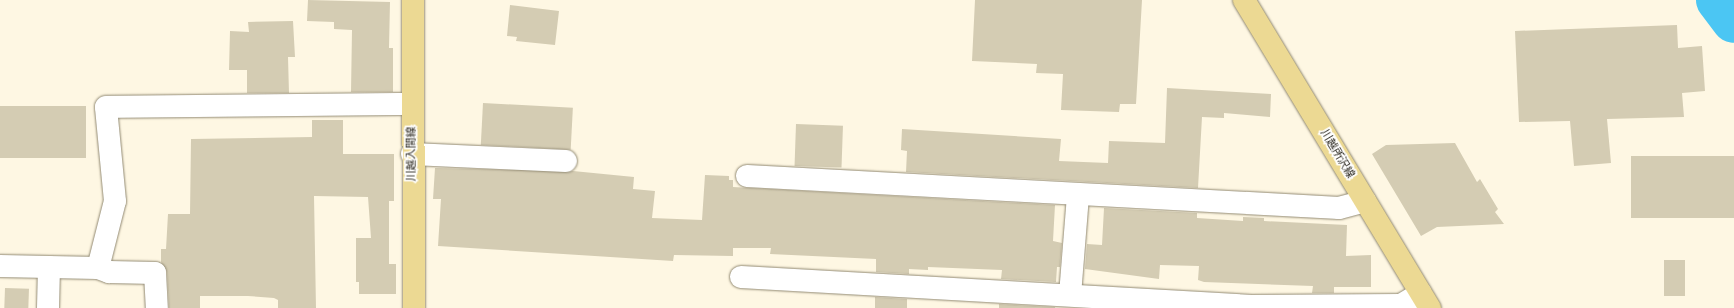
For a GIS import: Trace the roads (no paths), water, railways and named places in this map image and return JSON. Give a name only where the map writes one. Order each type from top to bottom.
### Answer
[{"type":"main road","name":"川越入間線","points":[[413,0],[412,154],[414,308]]},
{"type":"main road","name":"川越所沢線","points":[[1244,0],[1426,300]]},
{"type":"street","points":[[98,268],[115,201],[106,107],[412,104]]},
{"type":"street","points":[[412,154],[566,161]]},
{"type":"street","points":[[747,176],[1078,196],[1339,208],[1366,201]]},
{"type":"street","points":[[1070,295],[1078,196]]},
{"type":"street","points":[[0,266],[98,268],[109,272],[155,273],[157,308]]},
{"type":"street","points":[[48,308],[49,267]]},
{"type":"street","points":[[741,277],[1251,306],[1401,305],[1426,300]]},
{"type":"waterway","points":[[1718,0],[1734,21]]}]
